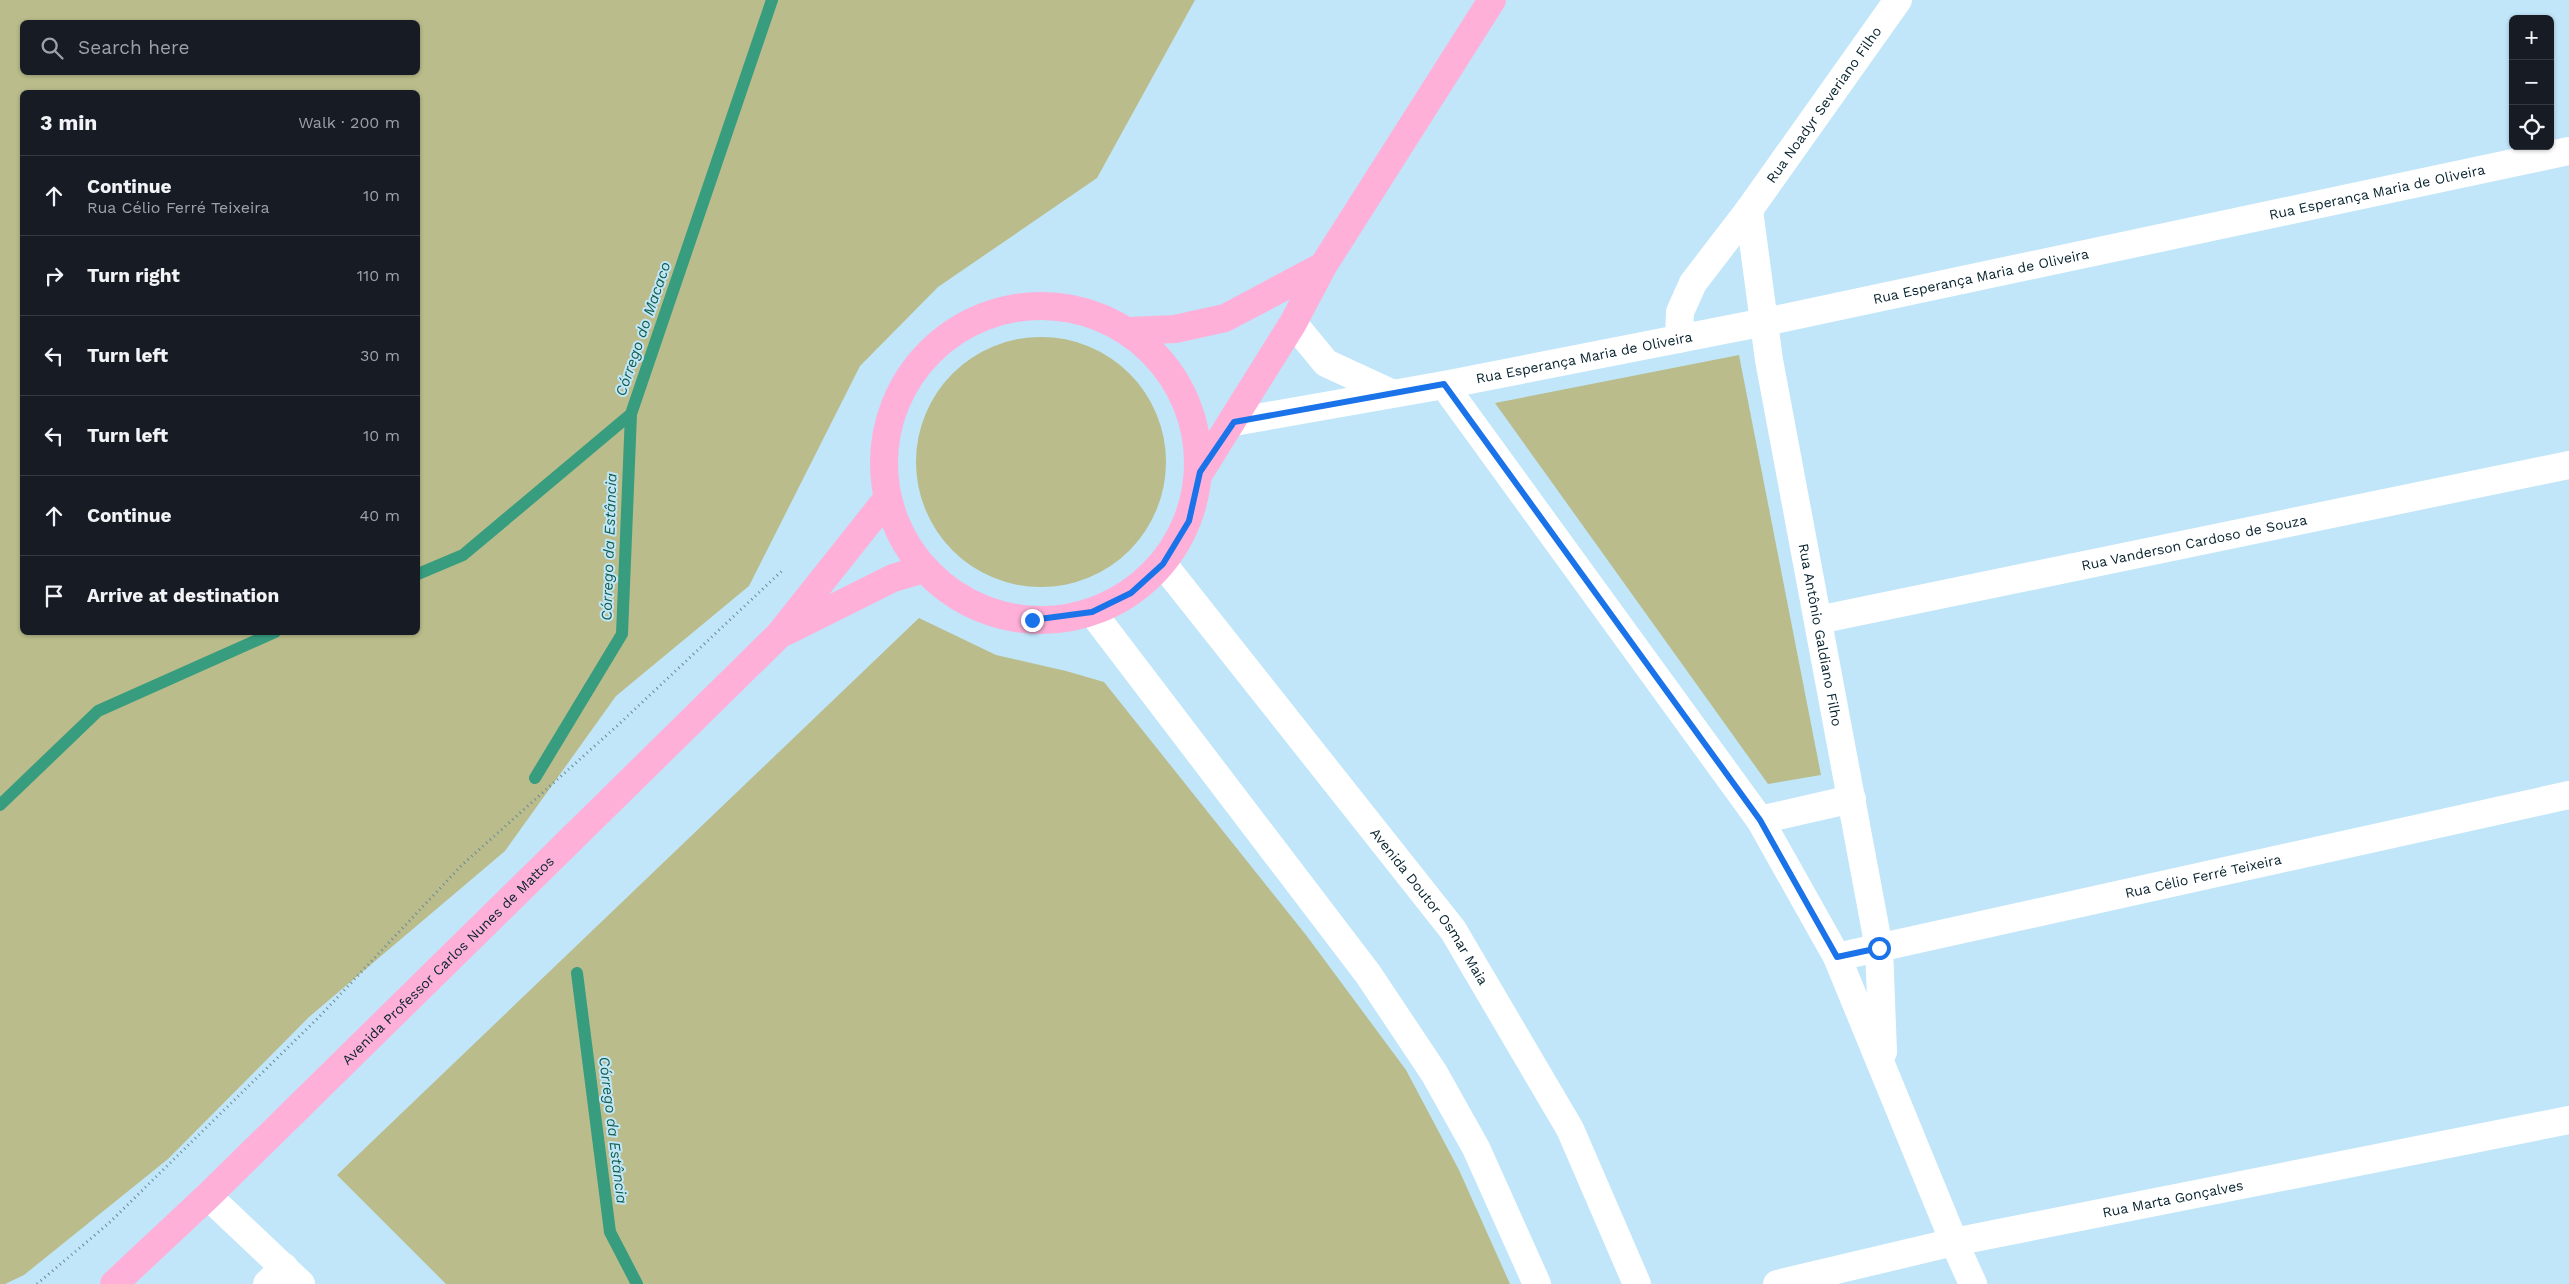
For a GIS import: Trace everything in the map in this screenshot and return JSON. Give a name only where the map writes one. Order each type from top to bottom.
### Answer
[{"type":"main road","points":[[1200,472],[1234,422],[1293,323],[1323,266],[1492,0]]},
{"type":"main road","points":[[1129,331],[1175,329],[1225,318],[1323,266]]},
{"type":"main road","points":[[1026,306],[1035,306],[1079,310],[1129,331],[1169,369],[1194,418],[1200,472],[1189,521],[1163,564],[1131,593],[1092,612],[1032,620],[973,605],[924,569],[901,536],[887,499],[884,445],[898,394],[930,351],[974,320],[1026,306]]},
{"type":"main road","name":"Avenida Professor Carlos Nunes de Mattos","points":[[114,1284],[208,1196],[779,635],[887,499]]},
{"type":"main road","name":"Avenida Professor Carlos Nunes de Mattos","points":[[779,635],[893,578],[924,569]]},
{"type":"street","name":"Rua Noadyr Severiano Filho","points":[[1679,339],[1680,312],[1693,282],[1749,210],[1898,0]]},
{"type":"street","name":"Rua Esperança Maria de Oliveira","points":[[1234,422],[1444,384],[1765,322],[2569,151]]},
{"type":"street","points":[[1749,210],[1765,322]]},
{"type":"street","name":"Rua Antônio Galdiano Filho","points":[[1765,322],[1769,360],[1879,948],[1884,1073]]},
{"type":"street","points":[[1293,323],[1326,363],[1391,393]]},
{"type":"street","points":[[1444,384],[1760,820],[1837,957],[1973,1284]]},
{"type":"street","name":"Rua Vanderson Cardoso de Souza","points":[[1818,620],[2569,465]]},
{"type":"street","name":"Avenida Doutor Osmar Maia","points":[[1163,564],[1453,930],[1570,1129],[1637,1284]]},
{"type":"street","points":[[1092,612],[1368,974],[1434,1073],[1476,1148],[1537,1284]]},
{"type":"street","name":"Rua Célio Ferré Teixeira","points":[[1837,957],[2569,795]]},
{"type":"street","points":[[1760,820],[1852,799]]},
{"type":"street","name":"Rua Marta Gonçalves","points":[[1777,1284],[1954,1242],[2569,1120]]},
{"type":"street","points":[[208,1196],[284,1278]]},
{"type":"path","points":[[37,1284],[108,1224],[319,1017],[462,866],[616,726],[790,563]]},
{"type":"green space","points":[[0,0],[1195,0],[1097,178],[938,287],[860,366],[749,586],[616,696],[505,851],[309,1017],[168,1159],[24,1275],[5,1284],[0,1284]]},
{"type":"green space","points":[[1041,337],[1065,340],[1089,347],[1110,358],[1129,374],[1145,393],[1156,414],[1163,438],[1166,462],[1163,486],[1156,510],[1145,531],[1129,550],[1110,566],[1089,577],[1065,584],[1041,587],[1017,584],[993,577],[972,566],[953,550],[937,531],[926,510],[919,486],[916,462],[919,438],[926,414],[937,393],[953,374],[972,358],[993,347],[1017,340]]},
{"type":"green space","points":[[1739,355],[1821,775],[1768,784],[1495,403]]},
{"type":"green space","points":[[919,618],[996,655],[1104,682],[1306,935],[1406,1070],[1459,1170],[1510,1284],[446,1284],[337,1175]]},
{"type":"waterway","name":"Córrego do Macaco","points":[[420,573],[463,555],[631,414],[772,0]]},
{"type":"waterway","name":"Córrego da Estância","points":[[535,778],[622,634],[631,414]]},
{"type":"waterway","name":"Córrego do Macaco","points":[[0,805],[98,711],[268,635]]},
{"type":"waterway","name":"Córrego da Estância","points":[[577,973],[610,1232],[637,1284]]},
{"type":"route","points":[[1032,620],[1092,612],[1131,593],[1163,564],[1189,521],[1200,472],[1234,422],[1444,384],[1760,820],[1837,957],[1879,948]]}]
